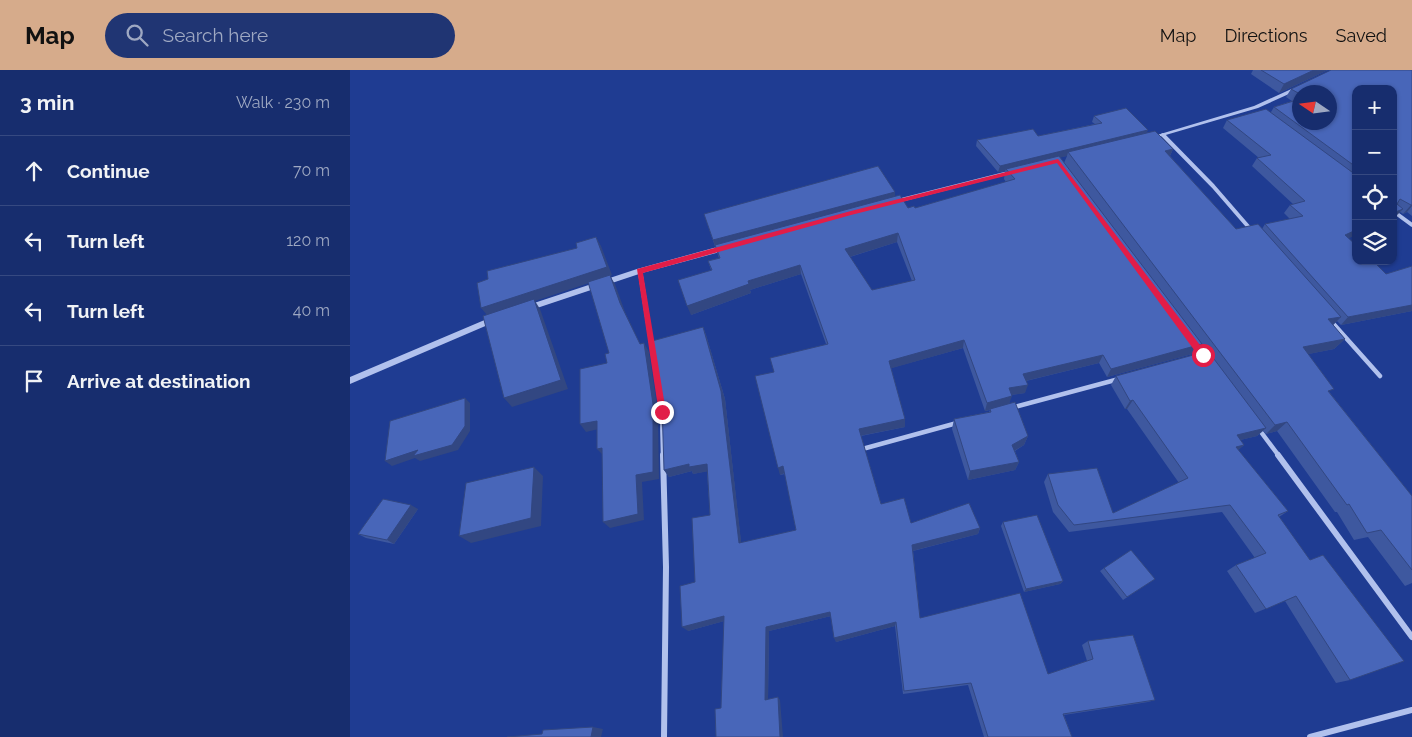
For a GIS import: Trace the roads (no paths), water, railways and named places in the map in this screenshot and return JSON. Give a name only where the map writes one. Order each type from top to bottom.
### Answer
[{"type":"street","points":[[1144,140],[1259,110],[1308,84]]},
{"type":"street","points":[[1163,135],[1213,186],[1258,238]]},
{"type":"street","points":[[888,204],[1020,170]]},
{"type":"street","points":[[1397,214],[1412,225]]},
{"type":"street","points":[[517,312],[640,271],[736,245]]},
{"type":"street","points":[[640,271],[662,412],[666,567],[664,737]]},
{"type":"street","points":[[350,381],[413,352],[498,318]]},
{"type":"street","points":[[1328,318],[1380,376]]},
{"type":"street","points":[[1001,411],[1126,377]]},
{"type":"street","points":[[866,448],[962,422]]},
{"type":"street","points":[[1256,426],[1412,637]]},
{"type":"street","points":[[1310,737],[1412,710]]}]
